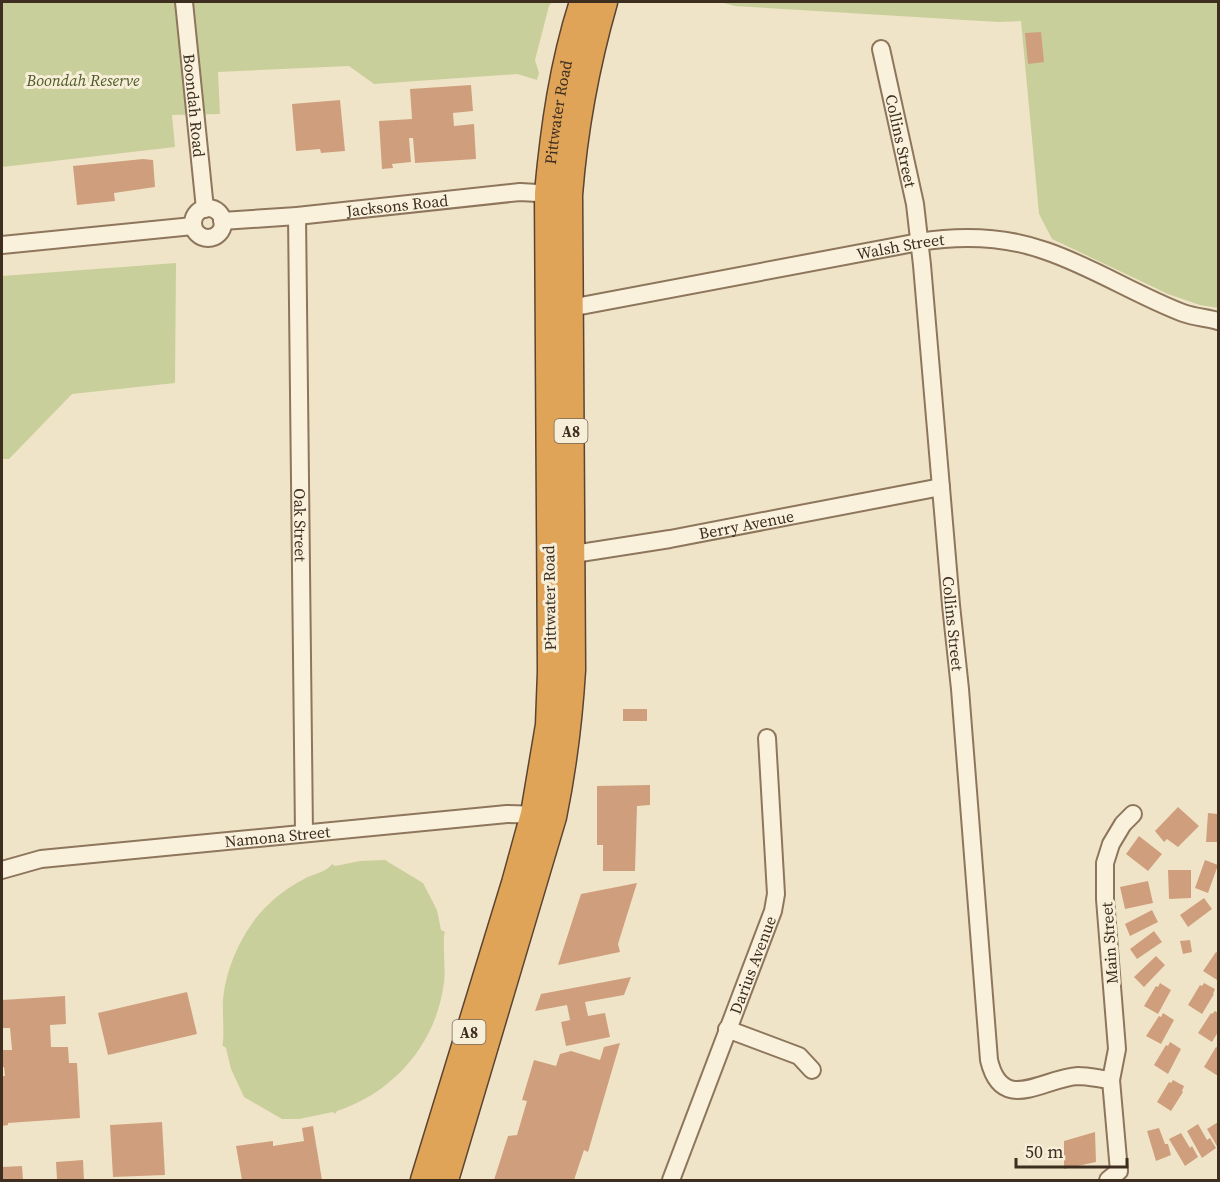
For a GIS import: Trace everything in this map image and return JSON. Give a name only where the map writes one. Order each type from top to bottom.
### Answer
[{"type":"highway","name":"Pittwater Road","points":[[446,1180],[570,722],[573,670],[573,555],[570,308],[553,130],[568,51],[582,2]]},
{"type":"highway","name":"Pittwater Road","points":[[423,1180],[511,894],[544,816],[550,672],[549,557],[559,194],[573,162],[583,92],[605,2]]},
{"type":"street","name":"Boondah Road","points":[[184,2],[205,209]]},
{"type":"street","name":"Collins Street","points":[[881,49],[915,204],[960,688],[988,1048],[992,1072],[998,1083],[1011,1090],[1029,1089],[1077,1076],[1111,1080]]},
{"type":"street","name":"Jacksons Road","points":[[222,221],[297,216],[520,192],[559,194]]},
{"type":"street","points":[[205,209],[215,210],[221,216],[219,232],[212,238],[201,237],[193,226],[195,216],[205,209]]},
{"type":"street","name":"Oak Street","points":[[297,216],[304,833]]},
{"type":"street","points":[[2,245],[193,226]]},
{"type":"street","name":"Walsh Street","points":[[570,308],[919,242],[981,237],[1030,246],[1082,266],[1185,313],[1218,321]]},
{"type":"street","name":"Berry Avenue","points":[[549,557],[670,539],[941,488]]},
{"type":"street","name":"Darius Avenue","points":[[671,1180],[773,911],[776,894],[767,738]]},
{"type":"street","name":"Namona Street","points":[[2,870],[41,859],[507,814],[544,816]]},
{"type":"street","name":"Main Street","points":[[1108,1180],[1119,1171],[1111,1080],[1117,1049],[1105,900],[1105,863],[1117,834],[1133,814]]},
{"type":"street","points":[[727,1029],[799,1056],[812,1070]]},
{"type":"green space","name":"Boondah Reserve","points":[[2,2],[552,2],[535,60],[539,73],[537,80],[517,74],[374,84],[349,66],[218,72],[220,114],[172,115],[175,147],[2,167]]},
{"type":"green space","points":[[720,2],[1218,2],[1218,308],[1200,305],[1168,294],[1052,239],[1039,214],[1021,21],[998,22],[735,6]]},
{"type":"green space","points":[[176,263],[175,383],[72,394],[9,459],[2,459],[2,276]]},
{"type":"green space","points":[[385,860],[423,883],[437,910],[441,930],[445,932],[444,982],[440,1004],[432,1025],[410,1062],[377,1091],[335,1114],[333,1112],[299,1119],[282,1119],[244,1097],[231,1069],[226,1048],[222,1045],[224,991],[234,956],[258,915],[279,895],[295,884],[327,869],[332,864],[335,866],[360,861]]},
{"type":"building","points":[[1041,32],[1044,62],[1028,64],[1025,33]]},
{"type":"building","points":[[471,85],[473,111],[453,113],[454,126],[474,124],[476,159],[415,163],[413,138],[409,138],[411,162],[392,164],[393,168],[382,169],[379,121],[412,119],[410,89]]},
{"type":"building","points":[[340,100],[345,151],[321,153],[320,149],[296,151],[292,104]]},
{"type":"building","points":[[153,160],[155,187],[114,193],[115,201],[77,205],[73,166]]},
{"type":"building","points":[[623,709],[647,709],[647,721],[623,721]]},
{"type":"building","points":[[650,785],[650,805],[637,806],[635,871],[603,871],[603,845],[597,845],[597,786]]},
{"type":"building","points":[[1178,807],[1199,826],[1178,847],[1167,839],[1164,842],[1155,831]]},
{"type":"building","points":[[1208,813],[1218,814],[1218,842],[1206,842]]},
{"type":"building","points":[[1139,836],[1162,854],[1148,871],[1126,854]]},
{"type":"building","points":[[1205,860],[1218,865],[1208,893],[1195,888]]},
{"type":"building","points":[[1168,870],[1191,870],[1191,898],[1169,899]]},
{"type":"building","points":[[1148,881],[1153,903],[1125,909],[1120,887]]},
{"type":"building","points":[[637,883],[618,944],[620,952],[558,965],[581,894]]},
{"type":"building","points":[[1204,898],[1212,909],[1188,927],[1180,915]]},
{"type":"building","points":[[1152,910],[1158,922],[1130,936],[1125,924]]},
{"type":"building","points":[[1154,931],[1162,942],[1137,959],[1130,949]]},
{"type":"building","points":[[1190,940],[1192,952],[1183,954],[1180,941]]},
{"type":"building","points":[[1216,952],[1218,953],[1217,980],[1203,971]]},
{"type":"building","points":[[1156,956],[1165,965],[1144,987],[1134,977]]},
{"type":"building","points":[[631,977],[624,995],[585,1002],[588,1016],[605,1013],[610,1037],[566,1046],[561,1022],[570,1020],[567,1005],[535,1011],[541,994]]},
{"type":"building","points":[[1160,983],[1171,990],[1158,1014],[1144,1006]]},
{"type":"building","points":[[1204,983],[1215,989],[1202,1014],[1188,1005],[1200,985]]},
{"type":"building","points":[[187,992],[197,1034],[108,1055],[98,1013]]},
{"type":"building","points":[[65,996],[66,1024],[50,1025],[51,1047],[68,1047],[69,1063],[77,1063],[80,1118],[8,1123],[2,1126],[2,1076],[5,1076],[4,1067],[2,1067],[2,1050],[12,1050],[10,1028],[2,1028],[2,1000]]},
{"type":"building","points":[[1215,1011],[1218,1013],[1218,1032],[1212,1042],[1198,1033],[1211,1013]]},
{"type":"building","points":[[1163,1013],[1174,1020],[1161,1044],[1146,1036]]},
{"type":"building","points":[[1170,1042],[1181,1049],[1168,1074],[1154,1065]]},
{"type":"building","points":[[620,1043],[588,1152],[584,1150],[574,1180],[494,1180],[508,1136],[517,1135],[527,1101],[522,1100],[534,1060],[556,1066],[560,1054],[571,1051],[600,1060],[604,1047]]},
{"type":"building","points":[[1216,1047],[1218,1048],[1218,1076],[1204,1067]]},
{"type":"building","points":[[1173,1080],[1184,1086],[1183,1092],[1171,1111],[1157,1102],[1169,1082]]},
{"type":"building","points":[[162,1122],[165,1175],[113,1177],[110,1125]]},
{"type":"building","points":[[1218,1122],[1218,1148],[1207,1129]]},
{"type":"building","points":[[1198,1124],[1207,1140],[1210,1138],[1216,1148],[1202,1158],[1187,1131]]},
{"type":"building","points":[[313,1126],[322,1180],[242,1180],[236,1146],[273,1141],[273,1146],[304,1141],[302,1128]]},
{"type":"building","points":[[1159,1128],[1171,1155],[1156,1161],[1147,1131]]},
{"type":"building","points":[[1095,1132],[1096,1162],[1064,1169],[1064,1141]]},
{"type":"building","points":[[1181,1133],[1198,1157],[1185,1166],[1169,1139]]},
{"type":"building","points":[[83,1160],[84,1180],[57,1180],[56,1162]]},
{"type":"building","points":[[22,1166],[23,1180],[2,1180],[2,1167]]}]
